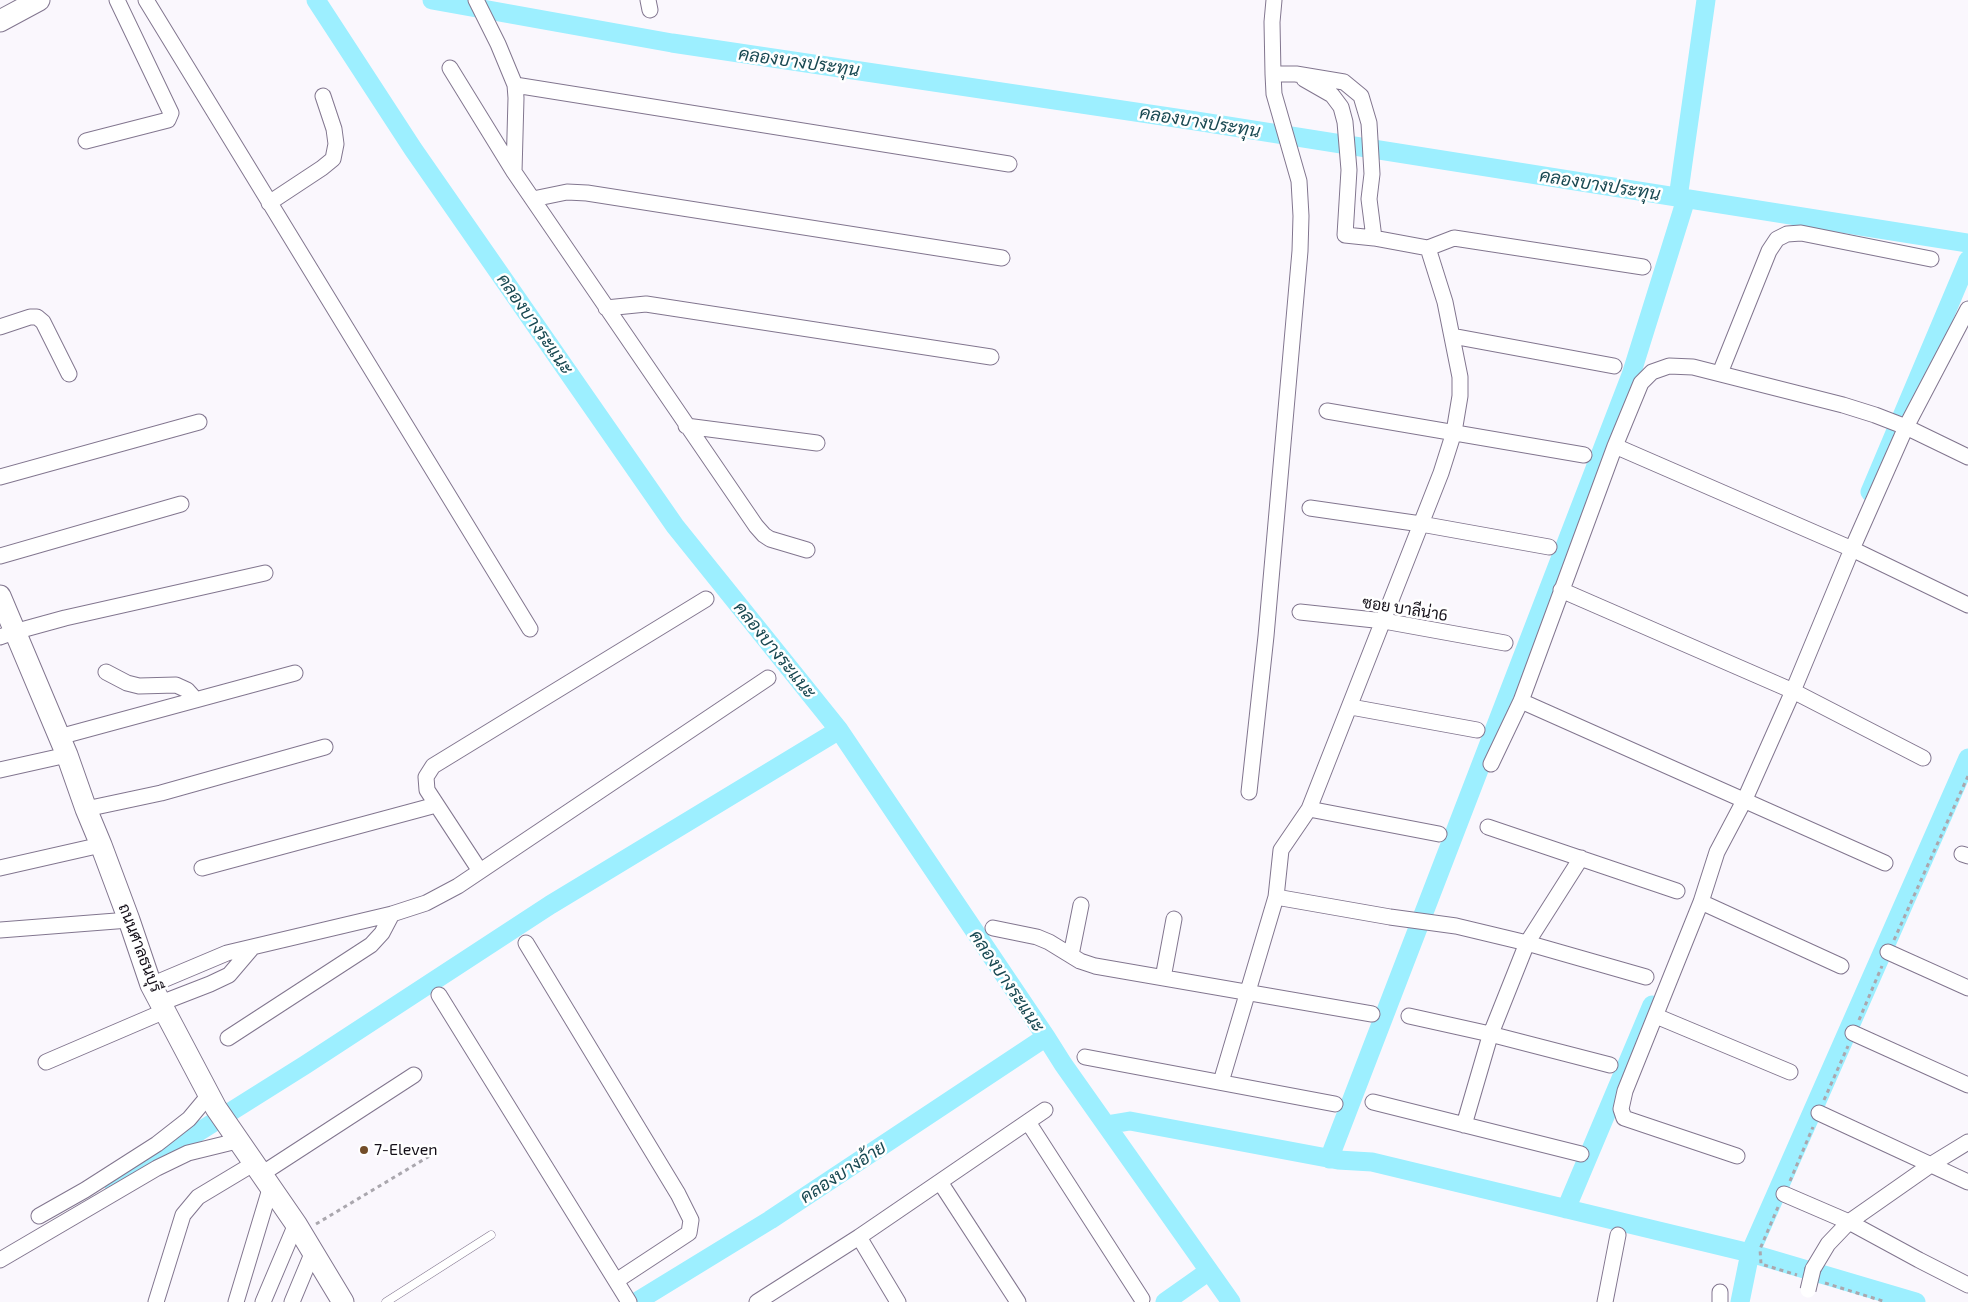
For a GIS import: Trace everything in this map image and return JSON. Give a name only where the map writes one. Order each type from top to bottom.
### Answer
[{"type":"street","points":[[0,21],[39,0]]},
{"type":"street","points":[[86,141],[168,120],[171,113],[118,0]]},
{"type":"street","points":[[146,0],[530,629]]},
{"type":"street","points":[[476,0],[498,44],[515,85],[514,172]]},
{"type":"street","points":[[1249,792],[1266,636],[1300,251],[1299,181],[1274,94],[1272,22],[1274,0]]},
{"type":"street","points":[[450,68],[514,172],[686,426],[764,535],[770,539],[807,550]]},
{"type":"street","points":[[1273,74],[1296,74],[1344,82],[1361,96],[1369,123],[1372,174],[1370,199],[1374,238]]},
{"type":"street","points":[[1296,74],[1332,95],[1341,107],[1345,122],[1349,170],[1345,235],[1374,238],[1428,248],[1454,238],[1643,267]]},
{"type":"street","points":[[515,85],[1009,164]]},
{"type":"street","points":[[269,203],[322,168],[333,158],[336,144],[334,129],[323,96]]},
{"type":"street","points":[[533,200],[567,192],[587,193],[1002,258]]},
{"type":"street","points":[[1347,196],[1370,199]]},
{"type":"street","points":[[1720,373],[1769,251],[1777,239],[1787,234],[1801,233],[1931,259]]},
{"type":"street","points":[[1221,1082],[1276,897],[1281,850],[1309,809],[1441,473],[1454,432],[1460,396],[1460,377],[1445,302],[1428,248]]},
{"type":"street","points":[[606,308],[646,304],[991,357]]},
{"type":"street","points":[[1737,1156],[1624,1118],[1621,1109],[1625,1091],[1701,902],[1717,852],[1745,799],[1906,428],[1968,309]]},
{"type":"street","points":[[0,327],[30,317],[37,317],[43,322],[70,374]]},
{"type":"street","points":[[1452,336],[1614,366]]},
{"type":"street","points":[[1490,764],[1520,701],[1615,446],[1641,383],[1652,372],[1669,366],[1693,367],[1843,405],[1875,415],[1906,428],[1968,458]]},
{"type":"street","points":[[1327,410],[1584,455]]},
{"type":"street","points":[[0,477],[199,422]]},
{"type":"street","points":[[686,426],[817,443]]},
{"type":"street","points":[[1615,446],[1852,549],[1968,605]]},
{"type":"street","points":[[0,556],[181,504]]},
{"type":"street","points":[[1310,508],[1421,524],[1549,546]]},
{"type":"street","points":[[7,634],[156,596],[265,573]]},
{"type":"street","points":[[1561,590],[1793,691],[1923,758]]},
{"type":"street","name":"ถนนศาลธนบุรี","points":[[0,596],[7,634],[63,746],[159,1000],[212,1101],[232,1134],[298,1229],[343,1302]]},
{"type":"street","points":[[480,871],[427,790],[426,777],[434,766],[706,599]]},
{"type":"street","name":"ซอย บาลีน่า6","points":[[1300,612],[1384,621],[1505,643]]},
{"type":"street","points":[[106,672],[127,683],[139,686],[176,685],[187,690],[196,700]]},
{"type":"street","points":[[0,770],[196,700],[295,673]]},
{"type":"street","points":[[46,1062],[159,1000],[227,953],[392,914],[426,903],[458,886],[768,678]]},
{"type":"street","points":[[1520,701],[1745,799],[1885,863]]},
{"type":"street","points":[[1350,707],[1477,730]]},
{"type":"street","points":[[86,809],[161,793],[325,747]]},
{"type":"street","points":[[202,868],[436,805]]},
{"type":"street","points":[[1309,809],[1439,834]]},
{"type":"street","points":[[1488,827],[1676,890]]},
{"type":"street","points":[[0,868],[101,845]]},
{"type":"street","points":[[1464,1125],[1490,1034],[1527,943],[1581,858]]},
{"type":"street","points":[[1276,897],[1390,917],[1456,926],[1527,943],[1646,977]]},
{"type":"street","points":[[1701,902],[1841,966]]},
{"type":"street","points":[[1071,955],[1080,905]]},
{"type":"street","points":[[228,1038],[371,945],[382,933],[392,914]]},
{"type":"street","points":[[1163,978],[1174,919]]},
{"type":"street","points":[[0,930],[129,920]]},
{"type":"street","points":[[993,928],[1036,937],[1095,966],[1372,1014]]},
{"type":"street","points":[[526,943],[691,1220],[689,1233],[616,1281]]},
{"type":"street","points":[[159,1000],[210,984],[229,975],[252,948]]},
{"type":"street","points":[[1888,952],[1968,988]]},
{"type":"street","points":[[438,995],[628,1300]]},
{"type":"street","points":[[1409,1016],[1610,1064]]},
{"type":"street","points":[[1656,1016],[1790,1072]]},
{"type":"street","points":[[1853,1033],[1968,1085]]},
{"type":"street","points":[[1085,1057],[1335,1104]]},
{"type":"street","points":[[156,1302],[183,1215],[198,1197],[261,1176],[414,1075]]},
{"type":"street","points":[[39,1216],[85,1190],[157,1144],[212,1101]]},
{"type":"street","points":[[1372,1102],[1581,1154]]},
{"type":"street","points":[[757,1302],[940,1182],[1045,1110]]},
{"type":"street","points":[[1818,1114],[1932,1164],[1968,1182]]},
{"type":"street","points":[[1028,1122],[1142,1299]]},
{"type":"street","points":[[0,1260],[157,1168],[232,1134]]},
{"type":"street","points":[[1808,1285],[1828,1244],[1849,1222],[1932,1164],[1968,1142]]},
{"type":"street","points":[[236,1302],[261,1176]]},
{"type":"street","points":[[940,1182],[1018,1302]]},
{"type":"street","points":[[1784,1194],[1849,1222],[1968,1285]]},
{"type":"street","points":[[263,1302],[298,1229]]},
{"type":"street","points":[[1605,1302],[1618,1235]]},
{"type":"street","points":[[859,1236],[898,1302]]},
{"type":"street","points":[[292,1302],[312,1254]]},
{"type":"lane","points":[[386,1302],[491,1235]]},
{"type":"path","points":[[1808,1285],[1761,1264],[1760,1249],[1888,952],[1968,776]]},
{"type":"path","points":[[298,1229],[438,1151]]},
{"type":"path","points":[[1823,1283],[1886,1302]]},
{"type":"waterway","name":"คลองบางระแนะ","points":[[316,0],[413,149],[675,526],[839,730],[1063,1064],[1231,1302]]},
{"type":"waterway","name":"คลองบางประทุน","points":[[432,0],[672,43],[1196,121],[1968,243]]},
{"type":"waterway","points":[[1678,198],[1706,0]]},
{"type":"waterway","points":[[1329,1159],[1631,375],[1686,199]]},
{"type":"waterway","points":[[1870,492],[1968,260]]},
{"type":"waterway","points":[[114,1185],[305,1065],[550,905],[839,730]]},
{"type":"waterway","points":[[1740,1302],[1750,1253],[1968,758]]},
{"type":"waterway","points":[[1566,1209],[1652,1005]]},
{"type":"waterway","name":"คลองบางอ้าย","points":[[636,1302],[770,1220],[1046,1037]]},
{"type":"waterway","points":[[1106,1125],[1130,1121],[1338,1160],[1372,1162],[1750,1253],[1916,1302]]},
{"type":"waterway","points":[[1165,1302],[1209,1271]]},
{"type":"place","name":"7-Eleven","points":[[364,1150]]}]
